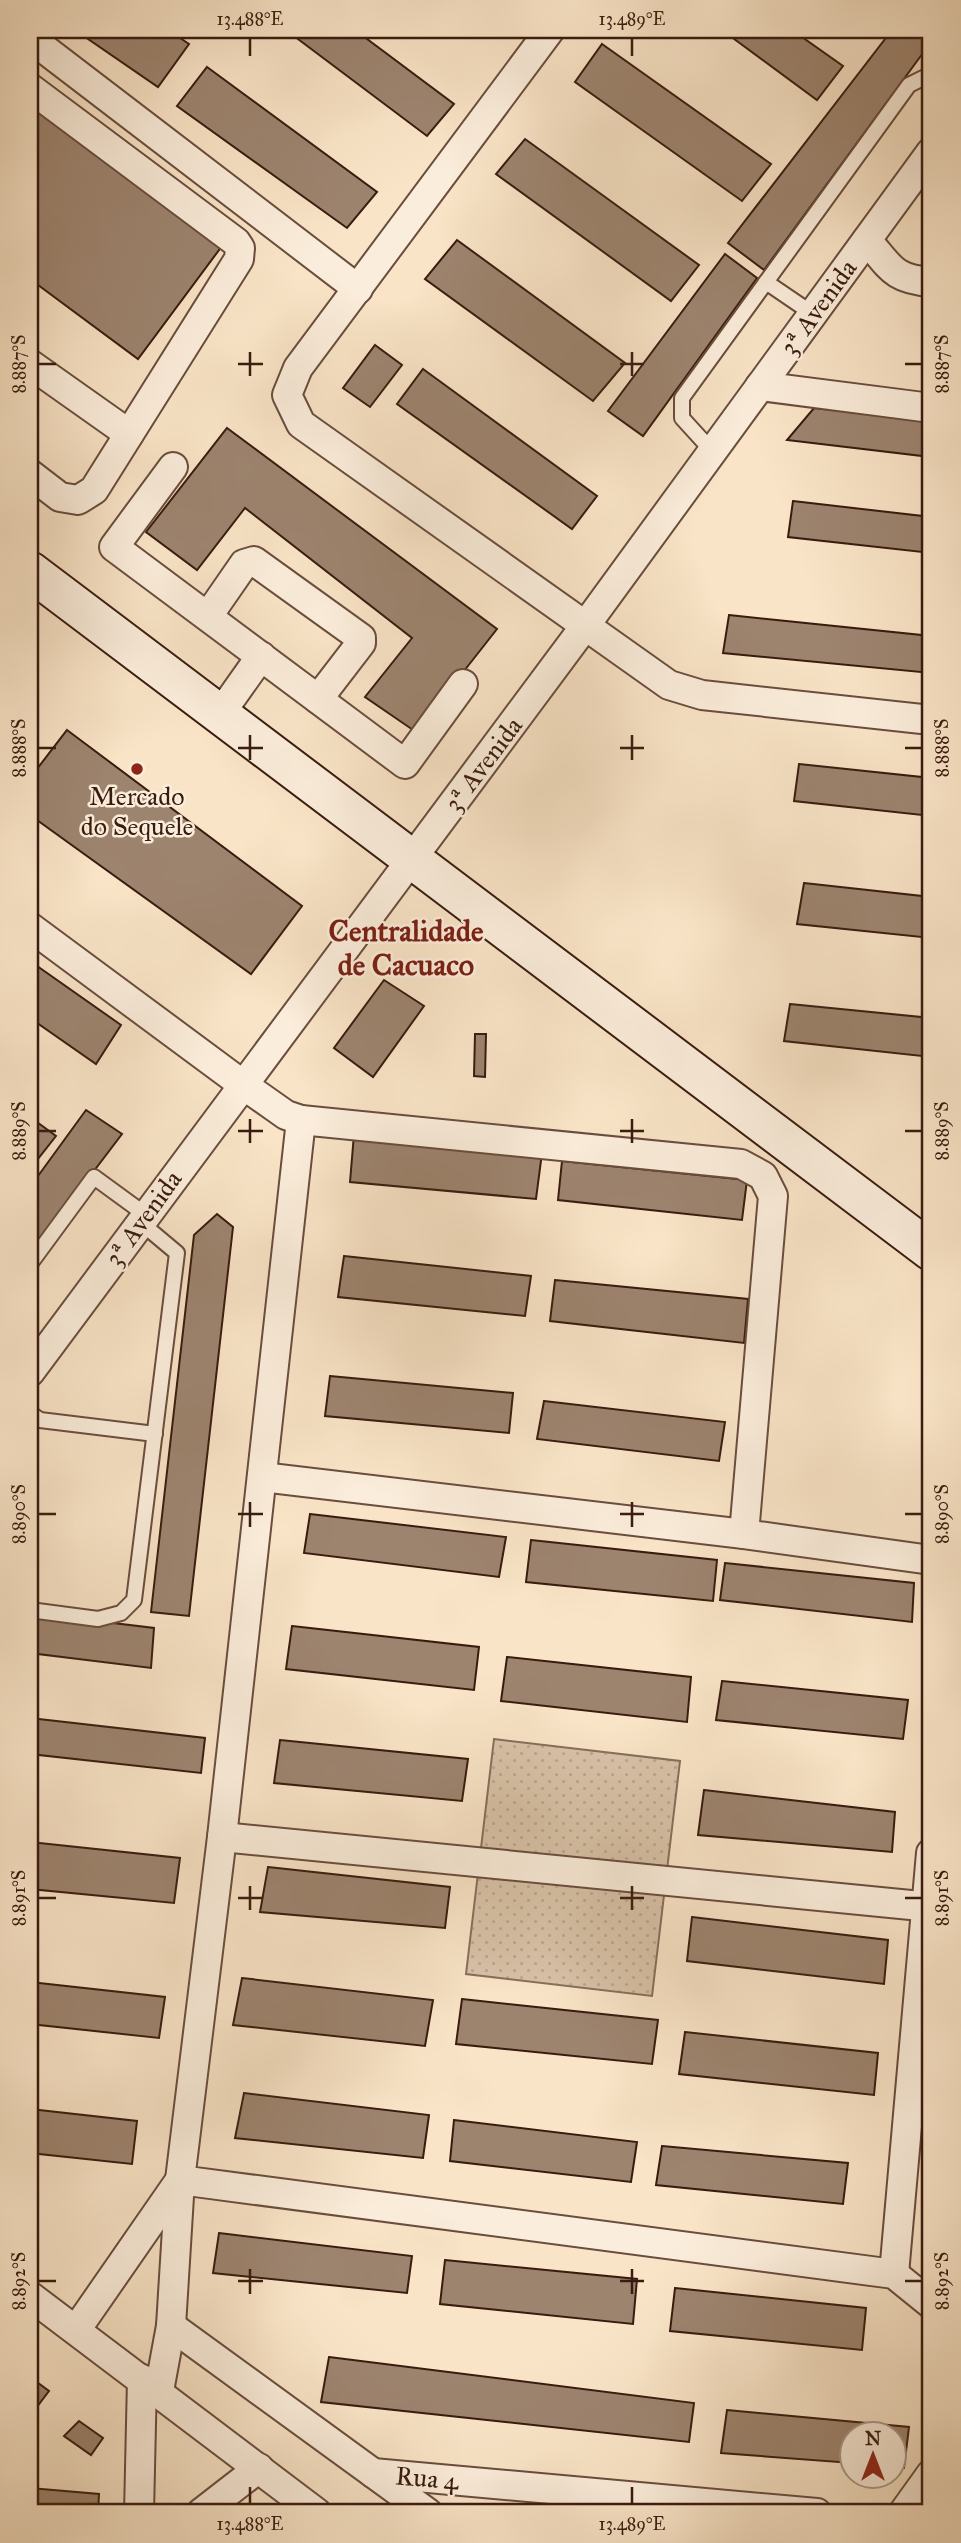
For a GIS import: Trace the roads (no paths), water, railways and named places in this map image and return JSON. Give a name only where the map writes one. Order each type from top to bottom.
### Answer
[{"type":"street","points":[[550,30],[298,368],[287,395],[301,424],[669,685],[702,695],[931,720]]},
{"type":"street","points":[[30,37],[358,289]]},
{"type":"street","points":[[30,88],[236,242],[240,248],[239,259],[94,489],[78,500],[60,497],[30,474]]},
{"type":"street","name":"3ª Avenida","points":[[30,1372],[585,626],[931,152]]},
{"type":"street","points":[[867,240],[896,274],[910,281],[931,282]]},
{"type":"street","points":[[30,364],[129,434]]},
{"type":"street","points":[[760,386],[931,408]]},
{"type":"street","points":[[173,467],[114,547],[405,764],[463,684]]},
{"type":"street","points":[[208,616],[244,564],[254,561],[361,638],[361,643],[318,698]]},
{"type":"street","points":[[30,571],[931,1251]]},
{"type":"street","points":[[220,714],[261,656]]},
{"type":"street","points":[[30,927],[286,1115],[301,1120],[741,1164],[763,1176],[773,1196],[744,1534]]},
{"type":"street","points":[[139,2513],[150,2385],[171,2326],[180,2180],[222,1837],[301,1120]]},
{"type":"street","points":[[262,1476],[744,1534],[931,1560]]},
{"type":"street","points":[[222,1837],[928,1907]]},
{"type":"street","points":[[894,2274],[931,1853]]},
{"type":"street","points":[[180,2180],[894,2274],[931,2304]]},
{"type":"street","points":[[76,2330],[180,2180]]},
{"type":"street","points":[[30,2296],[317,2513]]},
{"type":"street","points":[[171,2326],[428,2513]]},
{"type":"street","points":[[201,2513],[259,2468]]},
{"type":"street","name":"Rua 4","points":[[373,2473],[817,2513]]},
{"type":"street","points":[[903,2513],[931,2474]]},
{"type":"lane","points":[[713,452],[682,418],[682,398],[909,85],[923,78],[931,82]]},
{"type":"lane","points":[[766,282],[813,314]]},
{"type":"lane","points":[[30,1264],[94,1177],[143,1219],[177,1253],[134,1600],[121,1613],[98,1619],[30,1610]]},
{"type":"lane","points":[[30,1413],[40,1420],[155,1434]]},
{"type":"place","name":"Mercado do Sequele","points":[[137,769]]},
{"type":"district","name":"Centralidade de Cacuaco","points":[[406,948]]}]
